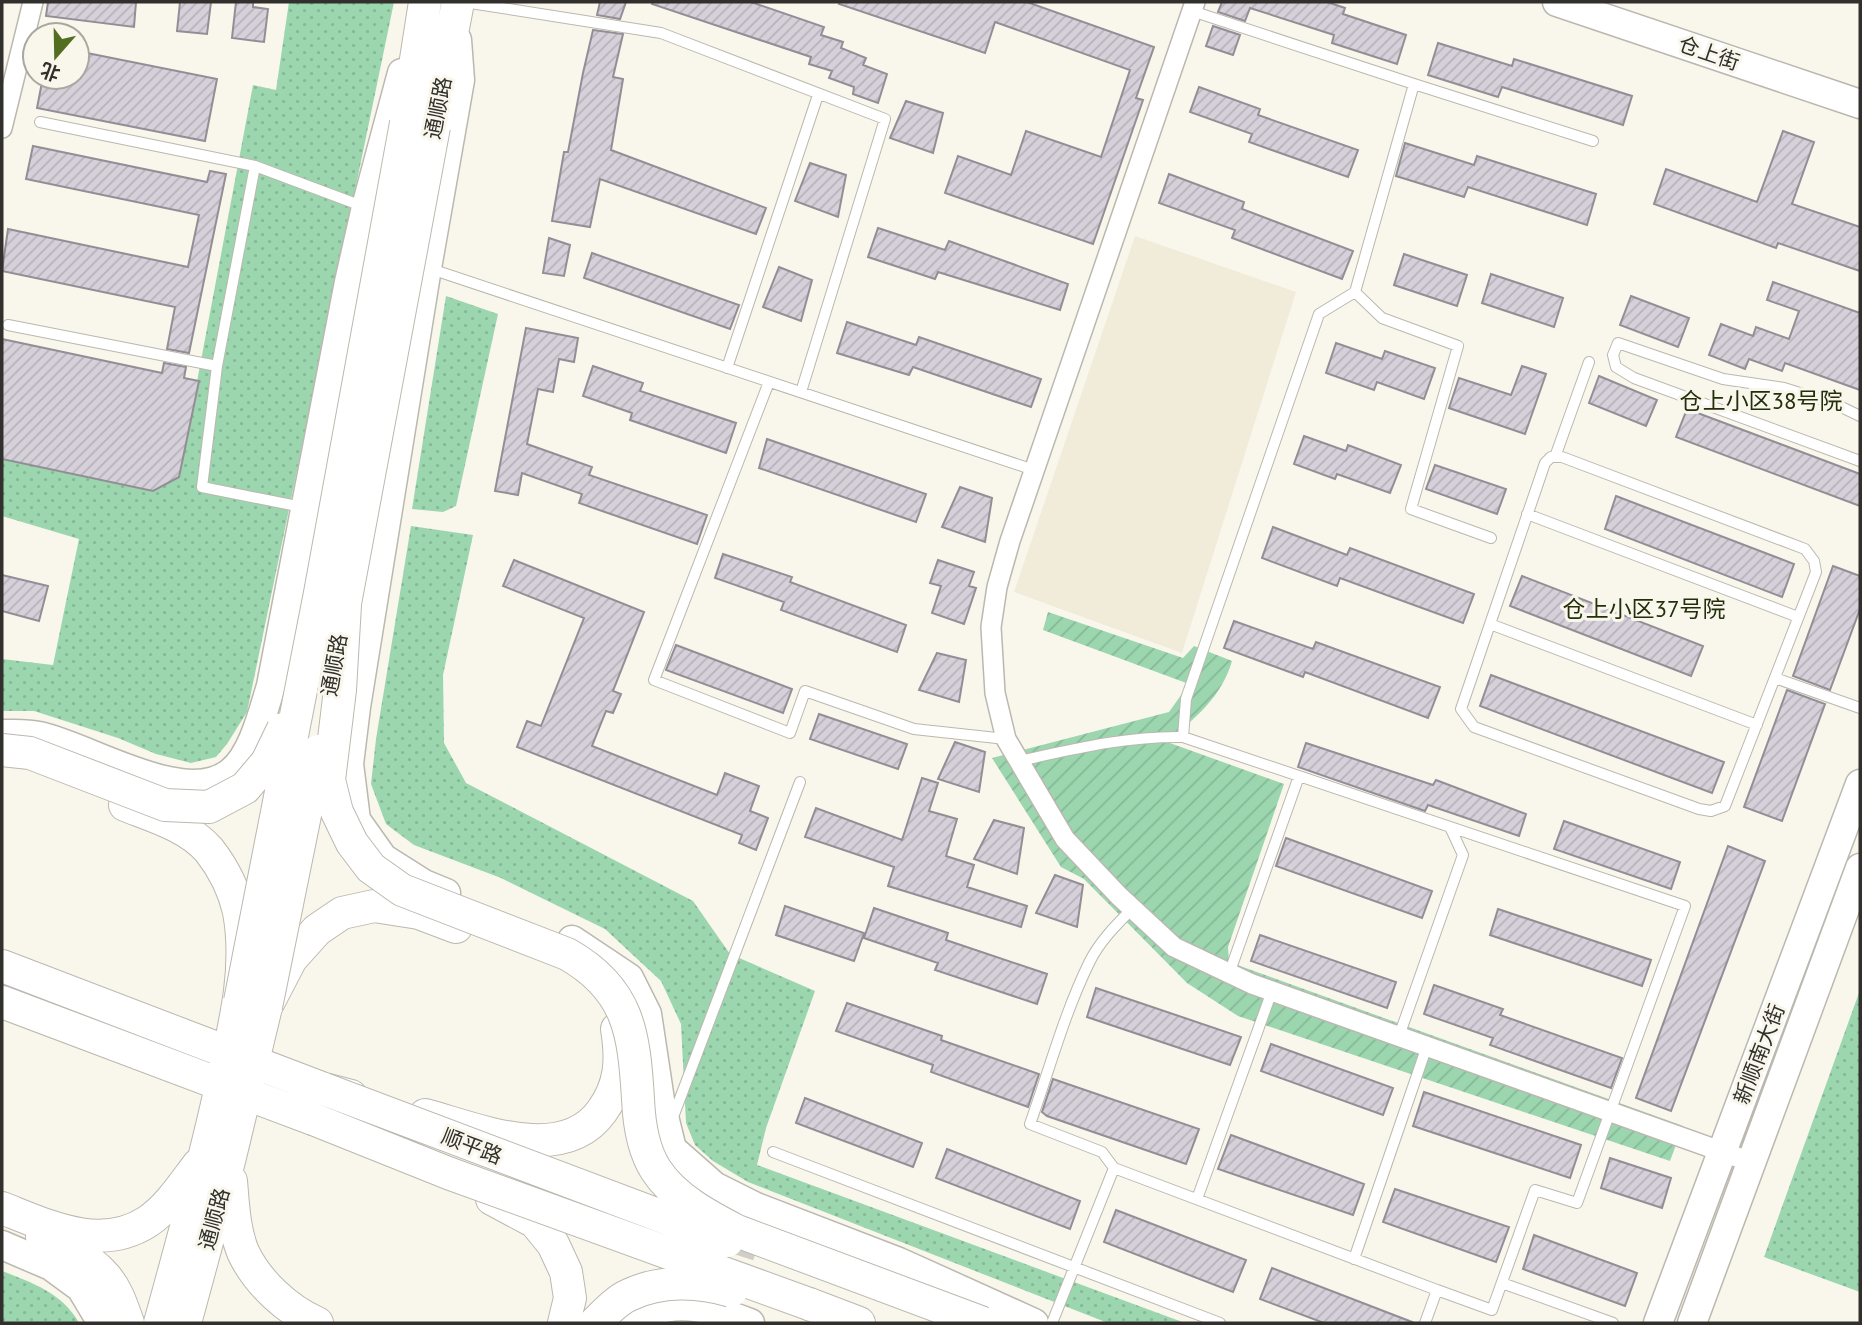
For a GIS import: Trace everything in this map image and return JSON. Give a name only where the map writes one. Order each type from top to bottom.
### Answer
[{"type":"main road","name":"通顺路","points":[[420,125],[424,8]]},
{"type":"main road","name":"通顺路","points":[[185,1323],[217,1158],[253,1004],[420,125],[459,8]]},
{"type":"main road","points":[[2,750],[30,754],[165,805],[209,807],[245,788],[280,738],[332,599]]},
{"type":"main road","points":[[332,599],[340,690],[330,780],[337,812],[352,843],[371,868],[402,890],[567,954],[588,966],[605,981],[618,1002],[631,1035],[639,1119],[646,1147],[655,1170],[672,1189],[737,1231],[983,1323]]},
{"type":"main road","points":[[2,762],[44,772],[173,824],[207,848],[230,882],[239,911],[253,1004]]},
{"type":"main road","points":[[253,1004],[317,930],[342,913],[374,906],[419,913],[575,973],[594,990],[617,1027],[621,1063],[610,1100],[585,1129],[546,1142],[523,1140],[324,1089]]},
{"type":"main road","points":[[2,952],[104,1006]]},
{"type":"main road","name":"顺平路","points":[[2,966],[944,1323]]},
{"type":"main road","name":"顺平路","points":[[2,1002],[448,1173],[859,1323]]},
{"type":"main road","points":[[2,1009],[73,1029]]},
{"type":"main road","points":[[341,1130],[507,1206],[535,1222],[553,1244],[566,1272],[570,1298],[564,1323]]},
{"type":"main road","name":"通顺路","points":[[160,1323],[217,1158]]},
{"type":"main road","points":[[2,1208],[88,1237],[121,1235],[148,1222],[217,1158],[243,1251],[261,1280],[278,1298],[317,1323]]},
{"type":"main road","points":[[2,1221],[59,1243],[103,1273],[120,1300],[128,1323]]},
{"type":"main road","points":[[596,1323],[628,1295],[667,1284],[709,1284],[824,1323]]},
{"type":"street","points":[[2,128],[33,2]]},
{"type":"street","name":"仓上街","points":[[1557,2],[1860,104]]},
{"type":"street","points":[[1193,6],[1010,541],[997,587],[991,627],[995,693],[1006,739],[1065,839],[1132,909],[1174,947],[1228,974],[1272,991],[1751,1162]]},
{"type":"street","points":[[2,734],[38,735],[162,780],[212,783],[231,772],[245,755],[271,686],[366,207],[408,50],[424,8]]},
{"type":"street","points":[[459,8],[460,80],[356,707],[349,764],[356,820],[383,858],[424,884],[576,942],[629,978],[647,1014],[660,1100],[672,1149],[714,1186],[756,1207],[899,1262],[1034,1323]]},
{"type":"street","name":"新顺南大街","points":[[1658,1323],[1860,784]]},
{"type":"street","name":"新顺南大街","points":[[1692,1323],[1751,1162],[1852,914],[1860,867]]},
{"type":"street","points":[[1816,901],[1852,914]]},
{"type":"street","points":[[2,1245],[51,1266],[82,1289],[102,1323]]},
{"type":"street","points":[[629,1323],[643,1314],[684,1304],[721,1312],[751,1323]]},
{"type":"lane","points":[[1193,6],[1414,84],[1593,141]]},
{"type":"lane","points":[[459,8],[661,33],[885,119],[801,392]]},
{"type":"lane","points":[[1183,737],[1186,699],[1319,314],[1355,292],[1414,84]]},
{"type":"lane","points":[[727,368],[818,95]]},
{"type":"lane","points":[[40,122],[255,166],[366,207]]},
{"type":"lane","points":[[255,166],[217,366],[202,487],[306,508]]},
{"type":"lane","points":[[427,268],[1034,470]]},
{"type":"lane","points":[[1355,292],[1382,318],[1458,346],[1411,509],[1491,538]]},
{"type":"lane","points":[[8,325],[217,366]]},
{"type":"lane","points":[[1860,416],[1835,404],[1784,388],[1723,379],[1619,343],[1613,355],[1615,367],[1634,377],[1860,461]]},
{"type":"lane","points":[[1555,457],[1589,362]]},
{"type":"lane","points":[[769,382],[654,680],[790,733],[805,691],[914,729],[1006,739]]},
{"type":"lane","points":[[1555,457],[1562,457],[1805,549],[1814,561],[1816,572],[1725,807],[1711,811],[1699,809],[1474,727],[1461,709],[1545,463],[1555,457]]},
{"type":"lane","points":[[1527,514],[1798,617]]},
{"type":"lane","points":[[1490,624],[1757,725]]},
{"type":"lane","points":[[1775,678],[1860,708]]},
{"type":"lane","points":[[1019,761],[1081,747],[1150,736],[1183,737],[1685,906],[1577,1203],[1535,1190],[1492,1310],[1114,1168],[1102,1152],[1030,1125],[1089,962],[1101,943],[1132,909]]},
{"type":"lane","points":[[1228,974],[1299,775]]},
{"type":"lane","points":[[667,1131],[800,782]]},
{"type":"lane","points":[[1399,1036],[1463,855],[1450,827]]},
{"type":"lane","points":[[1197,1199],[1272,991]]},
{"type":"lane","points":[[1354,1259],[1427,1046]]},
{"type":"lane","points":[[773,1152],[1220,1323]]},
{"type":"lane","points":[[1052,1323],[1114,1168]]},
{"type":"lane","points":[[1502,1283],[1613,1323]]},
{"type":"lane","points":[[1425,1323],[1437,1290]]},
{"type":"shaded area","points":[[1135,236],[1296,292],[1182,653],[1014,592]]},
{"type":"green space","points":[[289,2],[394,2],[247,712],[216,757],[191,763],[156,754],[118,738],[34,711],[2,711],[2,659],[53,665],[79,539],[2,516],[2,459],[152,491],[179,477],[253,85],[276,90]]},
{"type":"green space","points":[[446,296],[498,314],[456,506],[443,512],[412,509]]},
{"type":"green space","points":[[411,526],[473,535],[443,675],[444,743],[466,783],[693,901],[730,954],[815,991],[766,1128],[757,1165],[1185,1323],[1108,1323],[748,1182],[713,1161],[695,1145],[686,1123],[681,1024],[661,981],[605,929],[501,878],[414,845],[386,824],[371,784]]},
{"type":"green space","points":[[1048,612],[1183,658],[1194,646],[1232,661],[1214,696],[1197,716],[1167,742],[1284,784],[1228,947],[1229,962],[1683,1126],[1670,1161],[1238,1016],[1187,983],[1084,879],[1061,867],[992,758],[1169,712],[1189,684],[1043,630]]},
{"type":"green space","points":[[1860,990],[1860,1292],[1764,1257]]},
{"type":"green space","points":[[2,1271],[46,1290],[65,1304],[79,1323],[2,1323]]},
{"type":"building","points":[[48,2],[136,2],[134,27],[46,16]]},
{"type":"building","points":[[180,2],[211,2],[207,34],[177,31]]},
{"type":"building","points":[[236,2],[253,2],[253,7],[268,9],[264,42],[232,38]]},
{"type":"building","points":[[600,2],[626,2],[620,19],[597,15]]},
{"type":"building","points":[[751,2],[824,27],[821,35],[843,42],[841,48],[866,58],[863,65],[887,74],[878,103],[853,94],[854,87],[829,78],[832,71],[809,64],[811,57],[652,4]]},
{"type":"building","points":[[1027,2],[1154,47],[1136,98],[1143,100],[1093,244],[945,193],[958,156],[1011,175],[1026,131],[1101,157],[1130,70],[995,22],[985,53],[839,4]]},
{"type":"building","points":[[1222,2],[1327,2],[1345,8],[1343,14],[1406,35],[1397,64],[1332,43],[1334,35],[1250,8],[1245,21],[1218,12]]},
{"type":"building","points":[[1213,26],[1240,35],[1233,55],[1206,46]]},
{"type":"building","points":[[593,30],[623,34],[613,77],[623,79],[611,150],[766,208],[756,234],[600,179],[590,227],[552,221],[564,152],[568,152]]},
{"type":"building","points":[[1438,43],[1512,66],[1514,59],[1632,96],[1623,125],[1502,87],[1498,97],[1428,75]]},
{"type":"building","points":[[91,54],[217,79],[205,141],[37,108],[40,91],[91,91]]},
{"type":"building","points":[[1199,87],[1260,109],[1258,115],[1358,150],[1348,177],[1249,142],[1252,134],[1190,112]]},
{"type":"building","points":[[906,101],[943,113],[933,153],[890,138]]},
{"type":"building","points":[[1783,131],[1814,142],[1792,204],[1860,227],[1860,271],[1778,243],[1776,248],[1654,204],[1666,169],[1757,202]]},
{"type":"building","points":[[1405,143],[1474,165],[1477,156],[1596,194],[1587,225],[1468,187],[1464,197],[1396,176]]},
{"type":"building","points":[[33,146],[207,182],[210,171],[226,174],[189,353],[167,349],[175,307],[2,271],[8,229],[188,267],[199,215],[26,179]]},
{"type":"building","points":[[810,163],[846,175],[838,217],[795,201]]},
{"type":"building","points":[[1169,174],[1244,202],[1242,209],[1353,251],[1342,279],[1232,238],[1235,230],[1159,203]]},
{"type":"building","points":[[878,228],[945,250],[949,241],[1068,284],[1060,310],[938,272],[935,279],[868,257]]},
{"type":"building","points":[[549,238],[570,245],[564,276],[543,273]]},
{"type":"building","points":[[592,253],[739,305],[730,329],[584,278]]},
{"type":"building","points":[[1404,254],[1467,275],[1457,306],[1394,285]]},
{"type":"building","points":[[779,267],[812,280],[801,321],[763,307]]},
{"type":"building","points":[[1491,274],[1563,298],[1554,327],[1482,303]]},
{"type":"building","points":[[1773,282],[1860,313],[1860,390],[1785,363],[1782,371],[1749,359],[1745,369],[1709,355],[1721,324],[1753,336],[1756,327],[1789,339],[1799,311],[1767,300]]},
{"type":"building","points":[[1631,296],[1689,318],[1678,347],[1620,325]]},
{"type":"building","points":[[847,322],[916,345],[919,337],[1041,379],[1031,407],[913,367],[909,375],[837,353]]},
{"type":"building","points":[[526,328],[578,338],[574,362],[559,359],[553,392],[538,389],[527,444],[592,467],[589,475],[707,515],[697,544],[579,503],[582,494],[522,473],[518,495],[495,491]]},
{"type":"building","points":[[2,339],[162,373],[164,363],[186,367],[184,378],[199,381],[179,477],[153,491],[2,459]]},
{"type":"building","points":[[1336,343],[1382,359],[1385,351],[1435,368],[1424,399],[1377,382],[1374,390],[1326,373]]},
{"type":"building","points":[[593,366],[643,383],[640,391],[736,423],[726,453],[630,420],[632,413],[583,396]]},
{"type":"building","points":[[1522,366],[1546,374],[1525,434],[1449,408],[1459,378],[1511,395]]},
{"type":"building","points":[[1599,376],[1657,400],[1646,426],[1589,403]]},
{"type":"building","points":[[1687,409],[1860,474],[1860,506],[1676,437]]},
{"type":"building","points":[[1304,436],[1346,451],[1348,445],[1401,465],[1390,493],[1337,474],[1335,479],[1294,464]]},
{"type":"building","points":[[767,439],[926,494],[916,522],[759,468]]},
{"type":"building","points":[[1435,465],[1506,489],[1497,514],[1426,489]]},
{"type":"building","points":[[960,487],[992,498],[985,542],[942,527]]},
{"type":"building","points":[[1616,496],[1794,564],[1782,597],[1605,529]]},
{"type":"building","points":[[1273,527],[1347,555],[1350,548],[1474,594],[1463,623],[1340,578],[1337,586],[1262,558]]},
{"type":"building","points":[[723,554],[792,577],[790,582],[906,625],[897,652],[781,610],[784,602],[715,578]]},
{"type":"building","points":[[514,560],[644,612],[613,691],[621,694],[613,713],[606,711],[592,746],[717,795],[725,773],[759,786],[750,811],[768,818],[756,850],[739,843],[742,835],[517,747],[527,721],[541,726],[584,618],[503,586]]},
{"type":"building","points":[[938,560],[974,572],[969,586],[976,588],[964,624],[932,613],[941,586],[930,583]]},
{"type":"building","points":[[1833,566],[1860,576],[1860,609],[1830,690],[1793,676]]},
{"type":"building","points":[[2,575],[48,586],[39,621],[2,611]]},
{"type":"building","points":[[1522,576],[1703,646],[1691,676],[1510,606]]},
{"type":"building","points":[[1234,621],[1313,649],[1316,642],[1440,687],[1428,718],[1305,672],[1303,677],[1224,648]]},
{"type":"building","points":[[676,645],[792,689],[783,713],[666,670]]},
{"type":"building","points":[[937,653],[966,660],[959,702],[919,690]]},
{"type":"building","points":[[1491,675],[1724,762],[1712,793],[1480,706]]},
{"type":"building","points":[[1787,690],[1825,704],[1782,821],[1744,807]]},
{"type":"building","points":[[819,714],[907,744],[898,769],[810,739]]},
{"type":"building","points":[[955,742],[985,752],[979,792],[938,779]]},
{"type":"building","points":[[1306,743],[1433,785],[1436,780],[1526,814],[1519,836],[1428,805],[1425,811],[1298,767]]},
{"type":"building","points":[[922,778],[938,783],[929,811],[957,819],[946,856],[974,865],[967,887],[1027,906],[1021,927],[888,886],[894,867],[805,837],[816,808],[902,840]]},
{"type":"building","points":[[994,820],[1024,828],[1017,874],[974,859]]},
{"type":"building","points":[[1564,821],[1680,862],[1671,889],[1554,849]]},
{"type":"building","points":[[1286,838],[1432,891],[1422,918],[1276,866]]},
{"type":"building","points":[[1728,846],[1765,861],[1671,1111],[1636,1098]]},
{"type":"building","points":[[1055,875],[1083,885],[1077,927],[1036,913]]},
{"type":"building","points":[[785,906],[864,933],[854,961],[776,935]]},
{"type":"building","points":[[874,908],[948,933],[946,940],[1047,974],[1037,1004],[935,970],[938,963],[864,938]]},
{"type":"building","points":[[1498,909],[1651,960],[1642,986],[1490,935]]},
{"type":"building","points":[[1260,935],[1396,982],[1387,1008],[1251,961]]},
{"type":"building","points":[[1434,985],[1503,1009],[1500,1015],[1622,1058],[1611,1088],[1490,1045],[1493,1038],[1424,1014]]},
{"type":"building","points":[[1096,988],[1241,1037],[1230,1065],[1087,1017]]},
{"type":"building","points":[[847,1003],[942,1036],[941,1040],[1039,1074],[1028,1107],[931,1072],[933,1065],[836,1031]]},
{"type":"building","points":[[1271,1044],[1393,1088],[1383,1115],[1261,1071]]},
{"type":"building","points":[[1053,1079],[1199,1129],[1186,1164],[1047,1116],[1042,1112]]},
{"type":"building","points":[[1424,1092],[1581,1145],[1570,1178],[1413,1126]]},
{"type":"building","points":[[805,1098],[922,1143],[913,1167],[796,1123]]},
{"type":"building","points":[[1231,1135],[1364,1184],[1353,1215],[1218,1169]]},
{"type":"building","points":[[947,1149],[1080,1201],[1070,1229],[936,1178]]},
{"type":"building","points":[[1610,1158],[1671,1178],[1662,1208],[1601,1188]]},
{"type":"building","points":[[1395,1189],[1509,1227],[1496,1262],[1383,1222]]},
{"type":"building","points":[[1116,1210],[1246,1260],[1233,1292],[1104,1242]]},
{"type":"building","points":[[1534,1235],[1637,1273],[1625,1306],[1523,1269]]},
{"type":"building","points":[[1272,1268],[1412,1322],[1324,1323],[1260,1299]]},
{"type":"tunnel","points":[[727,1296],[753,1215]]},
{"type":"district","name":"仓上小区38号院","points":[[1761,400]]},
{"type":"district","name":"仓上小区37号院","points":[[1644,608]]}]
